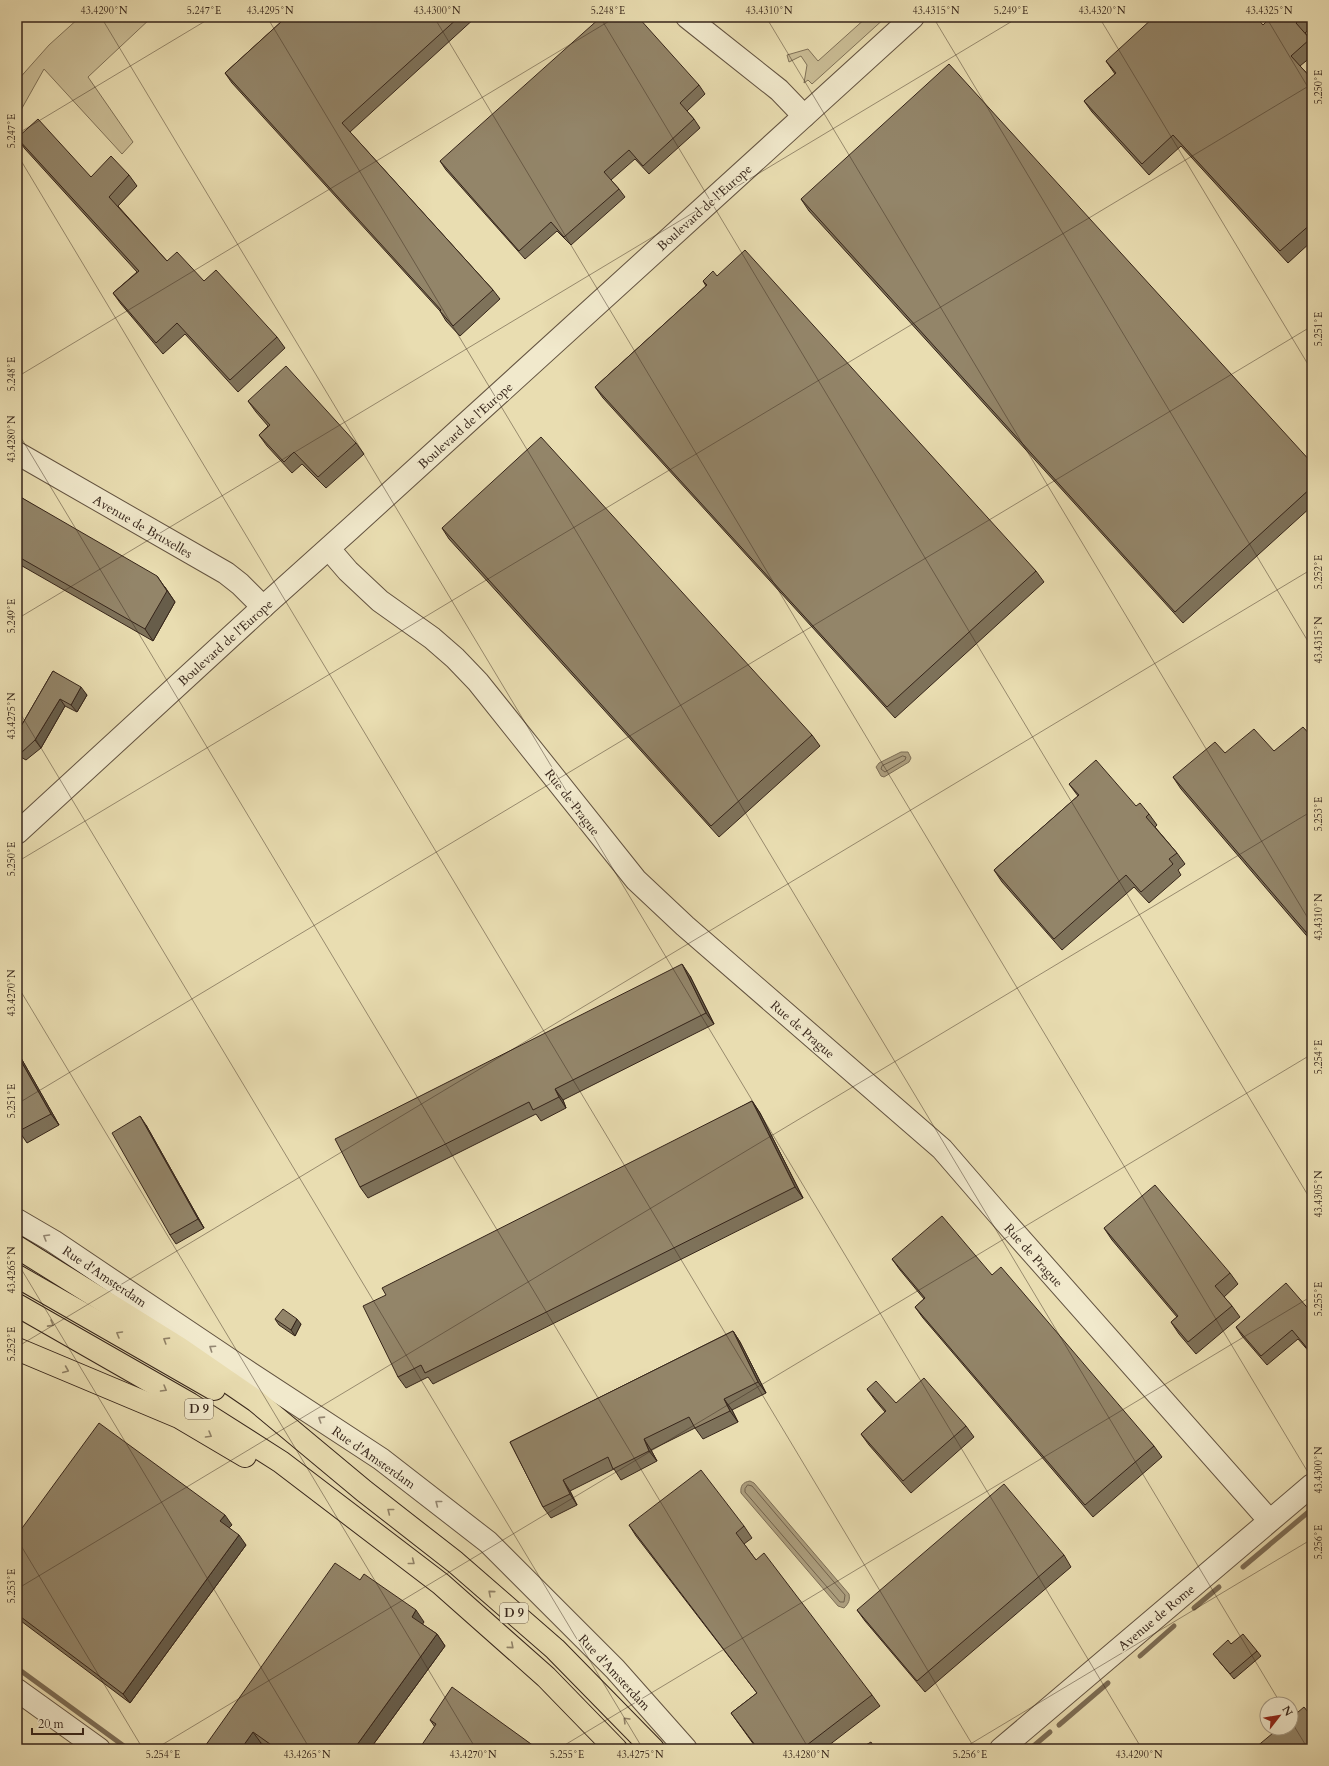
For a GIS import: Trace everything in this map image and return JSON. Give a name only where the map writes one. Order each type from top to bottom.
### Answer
[{"type":"highway","points":[[17,1247],[179,1348],[256,1401],[364,1491]]},
{"type":"highway","name":"D 9","points":[[17,1276],[204,1382],[283,1434],[364,1491],[455,1562],[555,1649],[653,1749]]},
{"type":"highway","name":"D 9","points":[[17,1305],[190,1404],[281,1462],[441,1584],[546,1677],[616,1749]]},
{"type":"highway","points":[[17,1349],[180,1418],[370,1529]]},
{"type":"street","points":[[687,17],[779,90],[804,116]]},
{"type":"street","name":"Boulevard de l'Europe","points":[[17,833],[262,607],[329,549],[913,17]]},
{"type":"street","name":"Avenue de Bruxelles","points":[[17,453],[226,573],[240,584],[262,607]]},
{"type":"street","name":"Rue de Prague","points":[[329,549],[380,601],[432,638],[455,658],[478,682],[618,858],[660,904],[806,1033],[942,1148],[1000,1216],[1269,1520]]},
{"type":"street","name":"Rue d'Amsterdam","points":[[17,1220],[54,1242],[381,1459],[488,1542],[615,1669],[686,1749]]},
{"type":"street","name":"Avenue de Rome","points":[[1001,1749],[1312,1485]]},
{"type":"street","points":[[17,1690],[99,1749]]},
{"type":"shaded area","points":[[80,17],[152,17],[88,77],[133,142],[122,154],[44,69],[17,117],[17,81],[49,45]]},
{"type":"shaded area","points":[[867,17],[886,17],[812,84],[808,80],[804,83],[807,65],[801,56],[789,62],[787,55],[808,49],[818,61]]},
{"type":"water","points":[[901,752],[908,752],[911,758],[909,762],[884,777],[881,776],[876,767],[879,763]]},
{"type":"water","points":[[750,1481],[754,1483],[849,1594],[849,1601],[844,1608],[838,1606],[741,1493],[742,1485]]},
{"type":"building","points":[[278,17],[459,17],[342,123],[493,290],[453,326],[440,311],[441,310],[225,73],[282,21]]},
{"type":"building","points":[[601,17],[638,17],[699,85],[680,103],[694,119],[643,166],[629,150],[604,172],[619,189],[564,237],[551,222],[519,251],[440,161]]},
{"type":"building","points":[[1154,17],[1256,17],[1263,25],[1271,17],[1302,17],[1296,23],[1310,39],[1291,56],[1312,79],[1312,223],[1280,251],[1173,135],[1142,164],[1084,101],[1116,73],[1106,61]]},
{"type":"building","points":[[949,64],[1312,463],[1312,487],[1175,612],[801,199]]},
{"type":"building","points":[[38,119],[91,177],[111,156],[129,175],[109,197],[167,261],[177,252],[204,281],[216,270],[277,337],[230,380],[177,323],[156,343],[113,293],[139,271],[17,138]]},
{"type":"building","points":[[745,250],[1036,571],[887,707],[595,387],[707,285],[703,281],[713,271],[717,276]]},
{"type":"building","points":[[286,366],[356,443],[318,477],[294,452],[284,462],[259,435],[270,425],[248,401]]},
{"type":"building","points":[[541,437],[812,735],[711,826],[442,528]]},
{"type":"building","points":[[17,495],[157,576],[167,591],[145,629],[17,556]]},
{"type":"building","points":[[53,671],[81,687],[71,705],[60,699],[35,740],[21,753],[17,750],[17,726],[20,728]]},
{"type":"building","points":[[1303,727],[1312,737],[1312,939],[1173,777],[1215,742],[1225,753],[1254,729],[1274,751]]},
{"type":"building","points":[[1096,760],[1136,806],[1140,803],[1149,814],[1146,817],[1177,853],[1169,859],[1173,864],[1141,892],[1126,875],[1054,939],[994,870],[1079,795],[1069,784]]},
{"type":"building","points":[[682,964],[706,1013],[555,1089],[559,1097],[533,1110],[529,1102],[360,1187],[335,1139]]},
{"type":"building","points":[[17,1054],[51,1114],[19,1131],[17,1128]]},
{"type":"building","points":[[752,1101],[795,1187],[425,1373],[421,1365],[398,1377],[363,1306],[386,1295],[382,1288]]},
{"type":"building","points":[[140,1116],[198,1219],[170,1235],[112,1133]]},
{"type":"building","points":[[1155,1185],[1230,1273],[1215,1286],[1232,1306],[1188,1342],[1171,1322],[1178,1316],[1104,1228]]},
{"type":"building","points":[[942,1216],[992,1275],[1001,1267],[1154,1446],[1085,1505],[915,1307],[925,1298],[892,1259]]},
{"type":"building","points":[[1286,1283],[1312,1313],[1312,1354],[1292,1330],[1261,1356],[1236,1327]]},
{"type":"building","points":[[283,1309],[297,1319],[291,1330],[275,1319]]},
{"type":"building","points":[[733,1331],[758,1382],[724,1399],[730,1411],[695,1428],[689,1417],[644,1439],[649,1451],[613,1469],[608,1457],[563,1480],[570,1494],[543,1507],[510,1442]]},
{"type":"building","points":[[924,1378],[966,1426],[903,1481],[861,1434],[886,1411],[867,1389],[876,1381],[896,1403]]},
{"type":"building","points":[[99,1423],[225,1515],[220,1521],[239,1535],[123,1694],[17,1614],[17,1535]]},
{"type":"building","points":[[701,1470],[744,1526],[736,1533],[756,1560],[764,1553],[872,1695],[803,1748],[804,1749],[758,1749],[731,1713],[757,1693],[629,1525]]},
{"type":"building","points":[[1004,1484],[1064,1555],[917,1681],[857,1610]]},
{"type":"building","points":[[335,1563],[360,1580],[364,1574],[416,1610],[412,1617],[437,1634],[354,1749],[277,1749],[253,1732],[241,1749],[203,1749]]},
{"type":"building","points":[[1243,1634],[1257,1651],[1230,1674],[1213,1654],[1228,1640],[1231,1644]]},
{"type":"building","points":[[452,1687],[538,1749],[419,1749],[436,1724],[430,1720]]},
{"type":"building","points":[[1304,1707],[1312,1717],[1312,1749],[1255,1748],[1269,1736],[1299,1736],[1299,1711]]},
{"type":"building","points":[[871,1742],[875,1749],[859,1749]]},
{"type":"waterway","points":[[1243,1567],[1312,1509]]},
{"type":"waterway","points":[[1194,1608],[1219,1587]]},
{"type":"waterway","points":[[1140,1656],[1174,1626]]},
{"type":"waterway","points":[[17,1668],[128,1749]]},
{"type":"waterway","points":[[1059,1725],[1108,1683]]},
{"type":"waterway","points":[[1030,1749],[1050,1732]]}]
